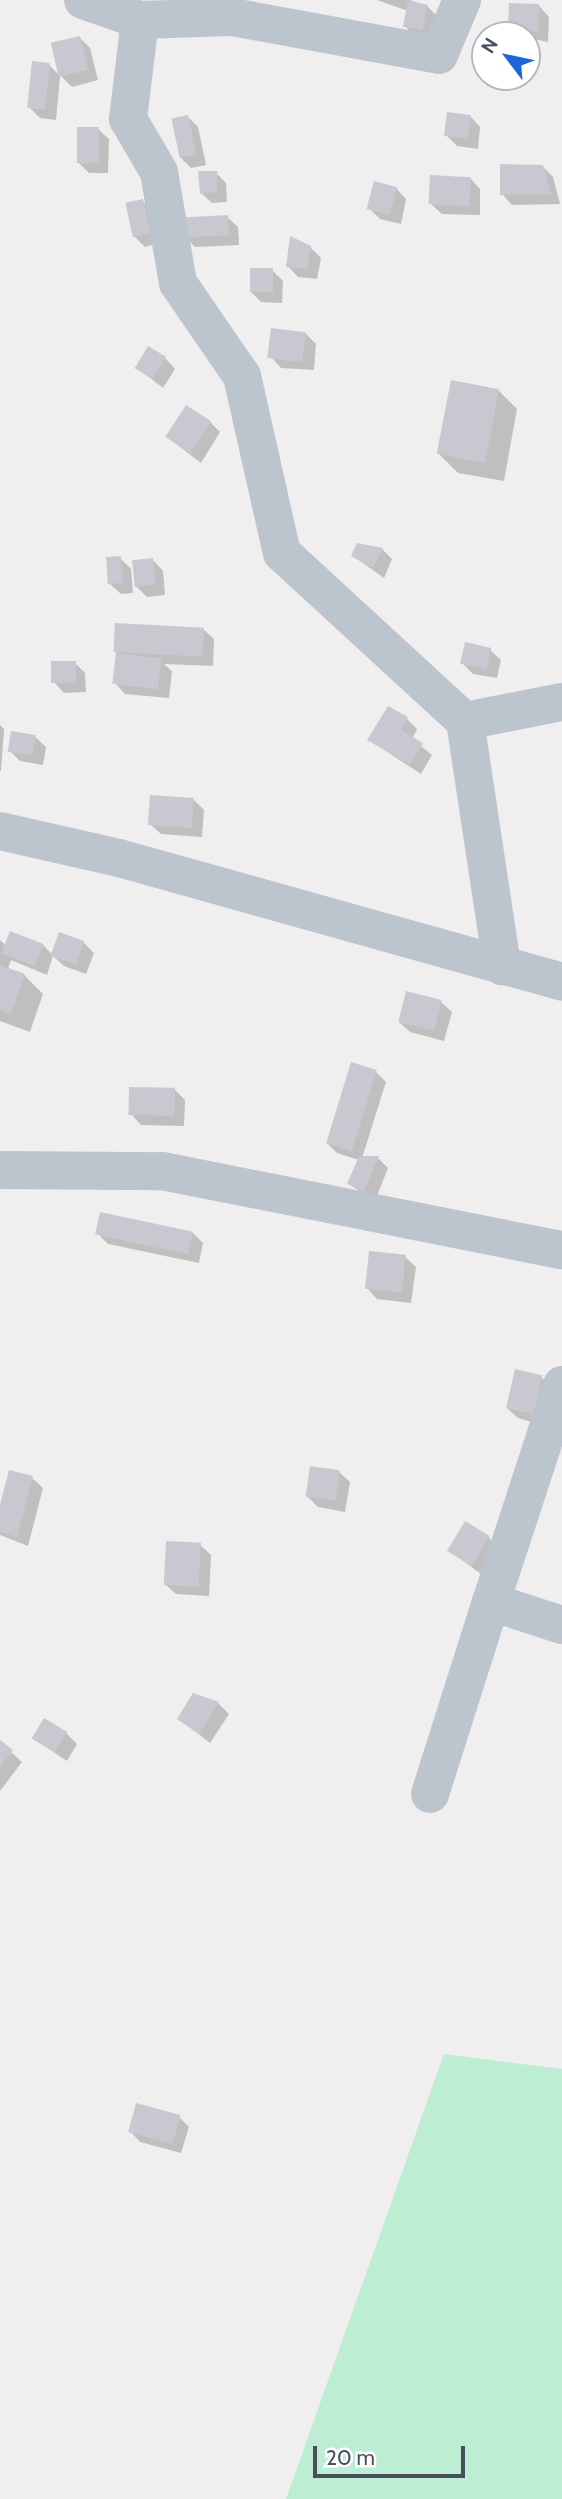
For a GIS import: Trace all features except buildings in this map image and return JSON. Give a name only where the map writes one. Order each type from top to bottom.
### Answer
[{"type":"street","points":[[83,0],[140,20],[232,17],[439,55],[462,0]]},
{"type":"street","points":[[140,20],[128,119],[159,172],[178,283],[242,376],[282,553],[465,721],[502,965]]},
{"type":"street","points":[[465,721],[562,702]]},
{"type":"street","points":[[0,831],[119,858],[562,982]]},
{"type":"street","points":[[0,1170],[162,1171],[562,1250]]},
{"type":"street","points":[[430,1794],[562,1385]]},
{"type":"street","points":[[491,1602],[562,1625]]},
{"type":"green space","points":[[444,2054],[562,2069],[562,2499],[286,2499]]}]
